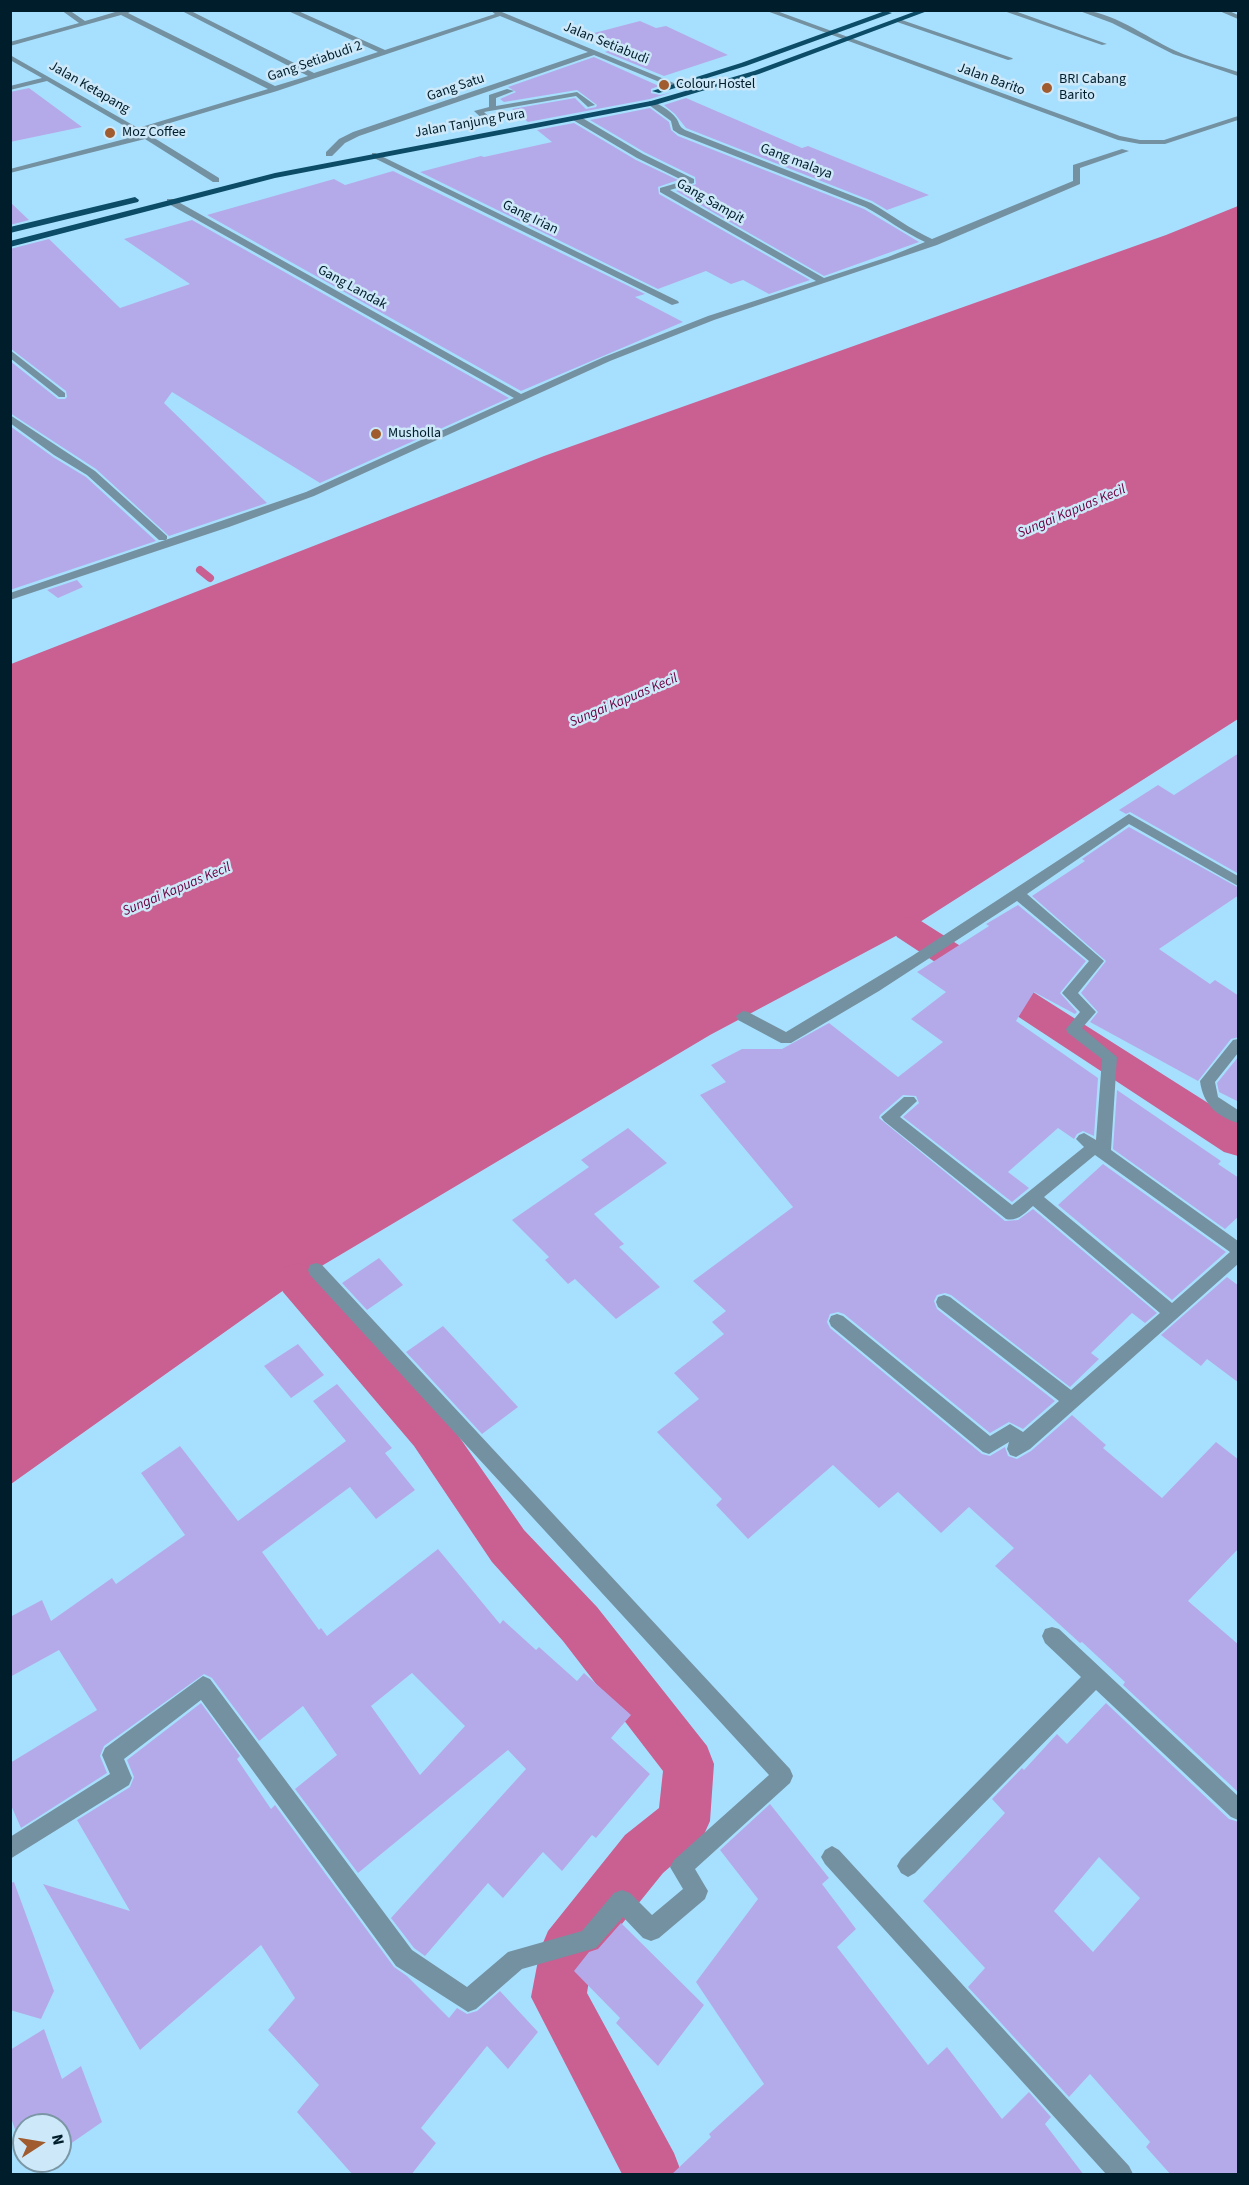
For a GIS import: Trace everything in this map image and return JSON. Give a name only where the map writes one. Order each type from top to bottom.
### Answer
[{"type":"highway","points":[[645,93],[743,66],[826,33],[896,10]]},
{"type":"highway","name":"Jalan Tanjung Pura","points":[[10,244],[170,201],[375,155],[652,103],[758,74],[927,10]]},
{"type":"highway","name":"Jalan Tanjung Pura","points":[[470,128],[595,104]]},
{"type":"highway","points":[[369,147],[380,145]]},
{"type":"highway","points":[[317,157],[350,150]]},
{"type":"highway","points":[[261,170],[283,164]]},
{"type":"highway","points":[[206,182],[227,177]]},
{"type":"highway","points":[[10,230],[146,197]]},
{"type":"highway","points":[[96,209],[107,219]]},
{"type":"street","points":[[64,10],[84,23]]},
{"type":"street","points":[[183,10],[314,76]]},
{"type":"street","points":[[289,10],[383,52]]},
{"type":"street","name":"Jalan Setiabudi","points":[[493,10],[677,86]]},
{"type":"street","name":"Jalan Barito","points":[[767,10],[1118,138],[1140,142],[1165,142],[1239,118]]},
{"type":"street","points":[[1004,10],[1104,44]]},
{"type":"street","points":[[1080,10],[1114,22],[1175,53],[1239,74]]},
{"type":"street","points":[[1220,10],[1239,17]]},
{"type":"street","points":[[10,44],[127,12],[274,89]]},
{"type":"street","name":"Gang Setiabudi 2","points":[[137,131],[274,89],[501,14]]},
{"type":"street","points":[[899,21],[1010,59]]},
{"type":"street","name":"Gang Satu","points":[[328,154],[342,141],[356,134],[596,52]]},
{"type":"street","name":"Jalan Ketapang","points":[[10,57],[146,136],[216,180]]},
{"type":"street","points":[[10,88],[48,79]]},
{"type":"street","points":[[493,108],[492,97],[510,91]]},
{"type":"street","points":[[493,124],[478,111],[576,94],[595,104]]},
{"type":"street","name":"Gang malaya","points":[[652,103],[674,120],[676,128],[682,132],[868,205],[891,218],[902,228],[934,243]]},
{"type":"street","name":"Gang Sampit","points":[[576,118],[640,156],[691,182],[663,190],[822,281]]},
{"type":"street","points":[[10,171],[146,136]]},
{"type":"street","points":[[10,597],[310,494],[607,359],[711,318],[934,243],[1077,182],[1076,167],[1125,151]]},
{"type":"street","name":"Gang Irian","points":[[375,155],[675,303]]},
{"type":"street","name":"Gang Landak","points":[[170,201],[521,398]]},
{"type":"street","points":[[10,353],[62,395]]},
{"type":"street","points":[[10,418],[58,453],[91,473],[163,538]]},
{"type":"street","points":[[743,1016],[786,1039],[860,998],[1129,818],[1239,882]]},
{"type":"street","points":[[909,1101],[890,1117],[1012,1214],[1094,1146],[1110,1056],[1073,1029],[1089,1012],[1070,993],[1097,961],[1018,894]]},
{"type":"street","points":[[1239,1044],[1207,1081],[1208,1095],[1214,1104],[1239,1117]]},
{"type":"street","points":[[1094,1146],[1239,1249]]},
{"type":"street","points":[[1033,1197],[1173,1314]]},
{"type":"street","points":[[837,1321],[989,1446],[1010,1432],[1020,1446],[1239,1255]]},
{"type":"street","points":[[10,1849],[122,1778],[112,1755],[203,1686],[404,1958],[468,2001],[516,1960],[588,1940],[622,1901],[651,1930],[697,1891],[681,1867],[783,1776],[316,1269]]},
{"type":"street","points":[[944,1302],[1072,1401]]},
{"type":"street","points":[[1052,1636],[1239,1810]]},
{"type":"street","points":[[908,1866],[1095,1677]]},
{"type":"street","points":[[832,1857],[1120,2175]]},
{"type":"water","name":"Sungai Kapuas Kecil","points":[[1238,206],[1238,719],[909,929],[710,1035],[298,1280],[11,1484],[11,664],[544,456],[1166,235]]},
{"type":"building","points":[[640,21],[656,28],[666,26],[728,55],[664,76],[605,52],[622,46],[594,33]]},
{"type":"building","points":[[594,57],[659,86],[651,89],[651,93],[660,95],[673,92],[650,99],[528,122],[512,109],[575,98],[586,109],[597,105],[577,90],[504,102],[500,99],[516,92],[508,87]]},
{"type":"building","points":[[29,88],[82,127],[10,142],[10,92]]},
{"type":"building","points":[[686,98],[802,148],[808,146],[929,195],[887,210],[872,201],[686,128],[664,105]]},
{"type":"building","points":[[650,108],[669,122],[671,130],[678,136],[864,209],[919,242],[824,276],[676,191],[696,184],[695,177],[644,152],[590,120]]},
{"type":"building","points":[[574,123],[636,160],[678,180],[658,187],[659,194],[810,280],[769,294],[743,280],[731,284],[706,271],[658,289],[420,172],[481,156],[552,142],[537,130]]},
{"type":"building","points":[[393,171],[645,294],[635,297],[683,322],[521,391],[207,215],[334,179],[345,185]]},
{"type":"building","points":[[10,202],[29,220],[10,225]]},
{"type":"building","points":[[192,220],[509,398],[320,483],[172,392],[164,403],[267,503],[169,536],[96,469],[10,413],[10,361],[58,399],[67,397],[66,391],[10,348],[10,249],[49,239],[120,308],[190,284],[124,239]]},
{"type":"building","points":[[10,426],[86,477],[156,541],[10,590]]},
{"type":"building","points":[[77,580],[83,587],[58,598],[47,590]]},
{"type":"building","points":[[1239,753],[1239,874],[1130,812],[1126,814],[1119,810],[1158,785],[1174,795]]},
{"type":"building","points":[[1129,827],[1239,888],[1239,895],[1159,949],[1210,984],[1215,980],[1239,996],[1239,1037],[1231,1039],[1198,1081],[1090,1022],[1098,1012],[1081,993],[1106,961],[1032,896],[1085,861],[1082,859]]},
{"type":"building","points":[[1018,905],[1086,961],[1060,993],[1077,1012],[1075,1014],[1034,992],[1016,1021],[1098,1078],[1094,1136],[1083,1131],[1074,1139],[1058,1128],[1008,1172],[1029,1188],[1012,1202],[903,1117],[919,1103],[916,1096],[903,1095],[879,1118],[1005,1221],[1018,1220],[1033,1209],[1157,1313],[1145,1323],[1132,1313],[1091,1353],[1099,1359],[1070,1387],[951,1295],[945,1293],[937,1295],[934,1301],[937,1309],[1055,1401],[1023,1429],[1009,1422],[990,1433],[844,1314],[838,1312],[830,1314],[827,1322],[830,1328],[982,1454],[990,1456],[1005,1447],[1008,1456],[1017,1459],[1031,1451],[1072,1415],[1106,1445],[1103,1448],[1162,1498],[1216,1442],[1239,1460],[1239,1548],[1188,1601],[1239,1645],[1239,1793],[1123,1685],[1125,1682],[995,1566],[1014,1548],[969,1507],[941,1533],[898,1492],[879,1508],[833,1465],[748,1539],[716,1505],[722,1499],[657,1432],[699,1399],[674,1373],[724,1334],[712,1322],[726,1311],[693,1281],[793,1207],[700,1095],[726,1082],[711,1065],[742,1049],[782,1049],[829,1023],[898,1077],[943,1042],[911,1019],[946,992],[917,972],[989,926],[986,924]]},
{"type":"building","points":[[1239,1056],[1239,1102],[1219,1092],[1217,1083]]},
{"type":"building","points":[[1117,1090],[1221,1161],[1218,1164],[1239,1178],[1239,1216],[1225,1229],[1113,1149]]},
{"type":"building","points":[[628,1128],[667,1163],[594,1214],[624,1244],[619,1247],[660,1287],[616,1319],[575,1279],[568,1284],[545,1260],[549,1257],[512,1220],[589,1167],[581,1160]]},
{"type":"building","points":[[1103,1164],[1226,1252],[1172,1300],[1058,1205]]},
{"type":"building","points":[[379,1258],[403,1285],[367,1310],[342,1283]]},
{"type":"building","points":[[1227,1277],[1239,1286],[1239,1383],[1207,1359],[1201,1366],[1161,1335]]},
{"type":"building","points":[[443,1326],[518,1407],[482,1434],[406,1352]]},
{"type":"building","points":[[298,1344],[324,1375],[291,1398],[264,1366]]},
{"type":"building","points":[[337,1384],[392,1448],[385,1453],[415,1490],[376,1519],[350,1487],[262,1552],[319,1630],[321,1628],[327,1636],[438,1549],[500,1624],[503,1620],[536,1650],[539,1647],[577,1681],[584,1673],[631,1715],[611,1738],[650,1774],[596,1838],[592,1835],[562,1871],[543,1852],[503,1898],[488,1883],[425,1956],[414,1948],[391,1918],[526,1769],[508,1750],[358,1873],[295,1789],[337,1755],[303,1706],[259,1741],[212,1678],[204,1674],[104,1746],[100,1756],[107,1773],[21,1828],[10,1803],[10,1763],[97,1710],[59,1650],[10,1677],[10,1617],[42,1600],[51,1621],[112,1578],[116,1584],[185,1535],[141,1473],[180,1446],[238,1521],[346,1441],[313,1401]],"holes":[[[412,1673],[465,1726],[420,1775],[371,1706]]]},
{"type":"building","points":[[201,1703],[240,1756],[237,1759],[271,1809],[275,1805],[394,1967],[407,1976],[449,2018],[457,2008],[467,2014],[477,2011],[500,1991],[538,2032],[508,2069],[487,2046],[421,2128],[436,2143],[411,2175],[353,2175],[297,2112],[319,2085],[268,2030],[295,1998],[261,1945],[140,2050],[43,1884],[130,1911],[77,1820],[130,1787],[134,1777],[127,1760]]},
{"type":"building","points":[[1106,1703],[1229,1819],[1239,1822],[1239,2175],[1171,2175],[1146,2147],[1150,2142],[1090,2074],[1069,2097],[968,1987],[985,1968],[923,1901],[1005,1813],[992,1799],[1022,1768],[1024,1770],[1057,1734],[1067,1744]],"holes":[[[1099,1857],[1140,1898],[1093,1952],[1054,1911]]]},
{"type":"building","points":[[770,1804],[829,1878],[822,1884],[856,1929],[837,1947],[928,2065],[947,2047],[1002,2119],[1029,2092],[1051,2117],[1045,2124],[1084,2175],[671,2175],[711,2137],[709,2134],[764,2084],[696,1982],[758,1899],[720,1850]]},
{"type":"building","points":[[14,1882],[54,1991],[41,2019],[10,2010],[10,1883]]},
{"type":"building","points":[[621,1923],[704,2005],[658,2066],[616,2023],[620,2018],[574,1971],[589,1952],[598,1949]]},
{"type":"building","points":[[44,2029],[62,2079],[81,2066],[102,2122],[72,2143],[72,2113],[12,2113],[12,2121],[10,2115],[10,2050]]},
{"type":"waterway","points":[[200,570],[210,578]]},
{"type":"waterway","points":[[909,929],[1238,1141]]},
{"type":"waterway","points":[[298,1280],[430,1432],[508,1546],[580,1624],[689,1764],[684,1821],[644,1854],[567,1950],[559,1997],[653,2174]]},
{"type":"place","name":"Colour Hostel","points":[[664,85]]},
{"type":"place","name":"BRI Cabang Barito","points":[[1047,88]]},
{"type":"place","name":"Moz Coffee","points":[[110,133]]},
{"type":"place","name":"Musholla","points":[[376,434]]}]
